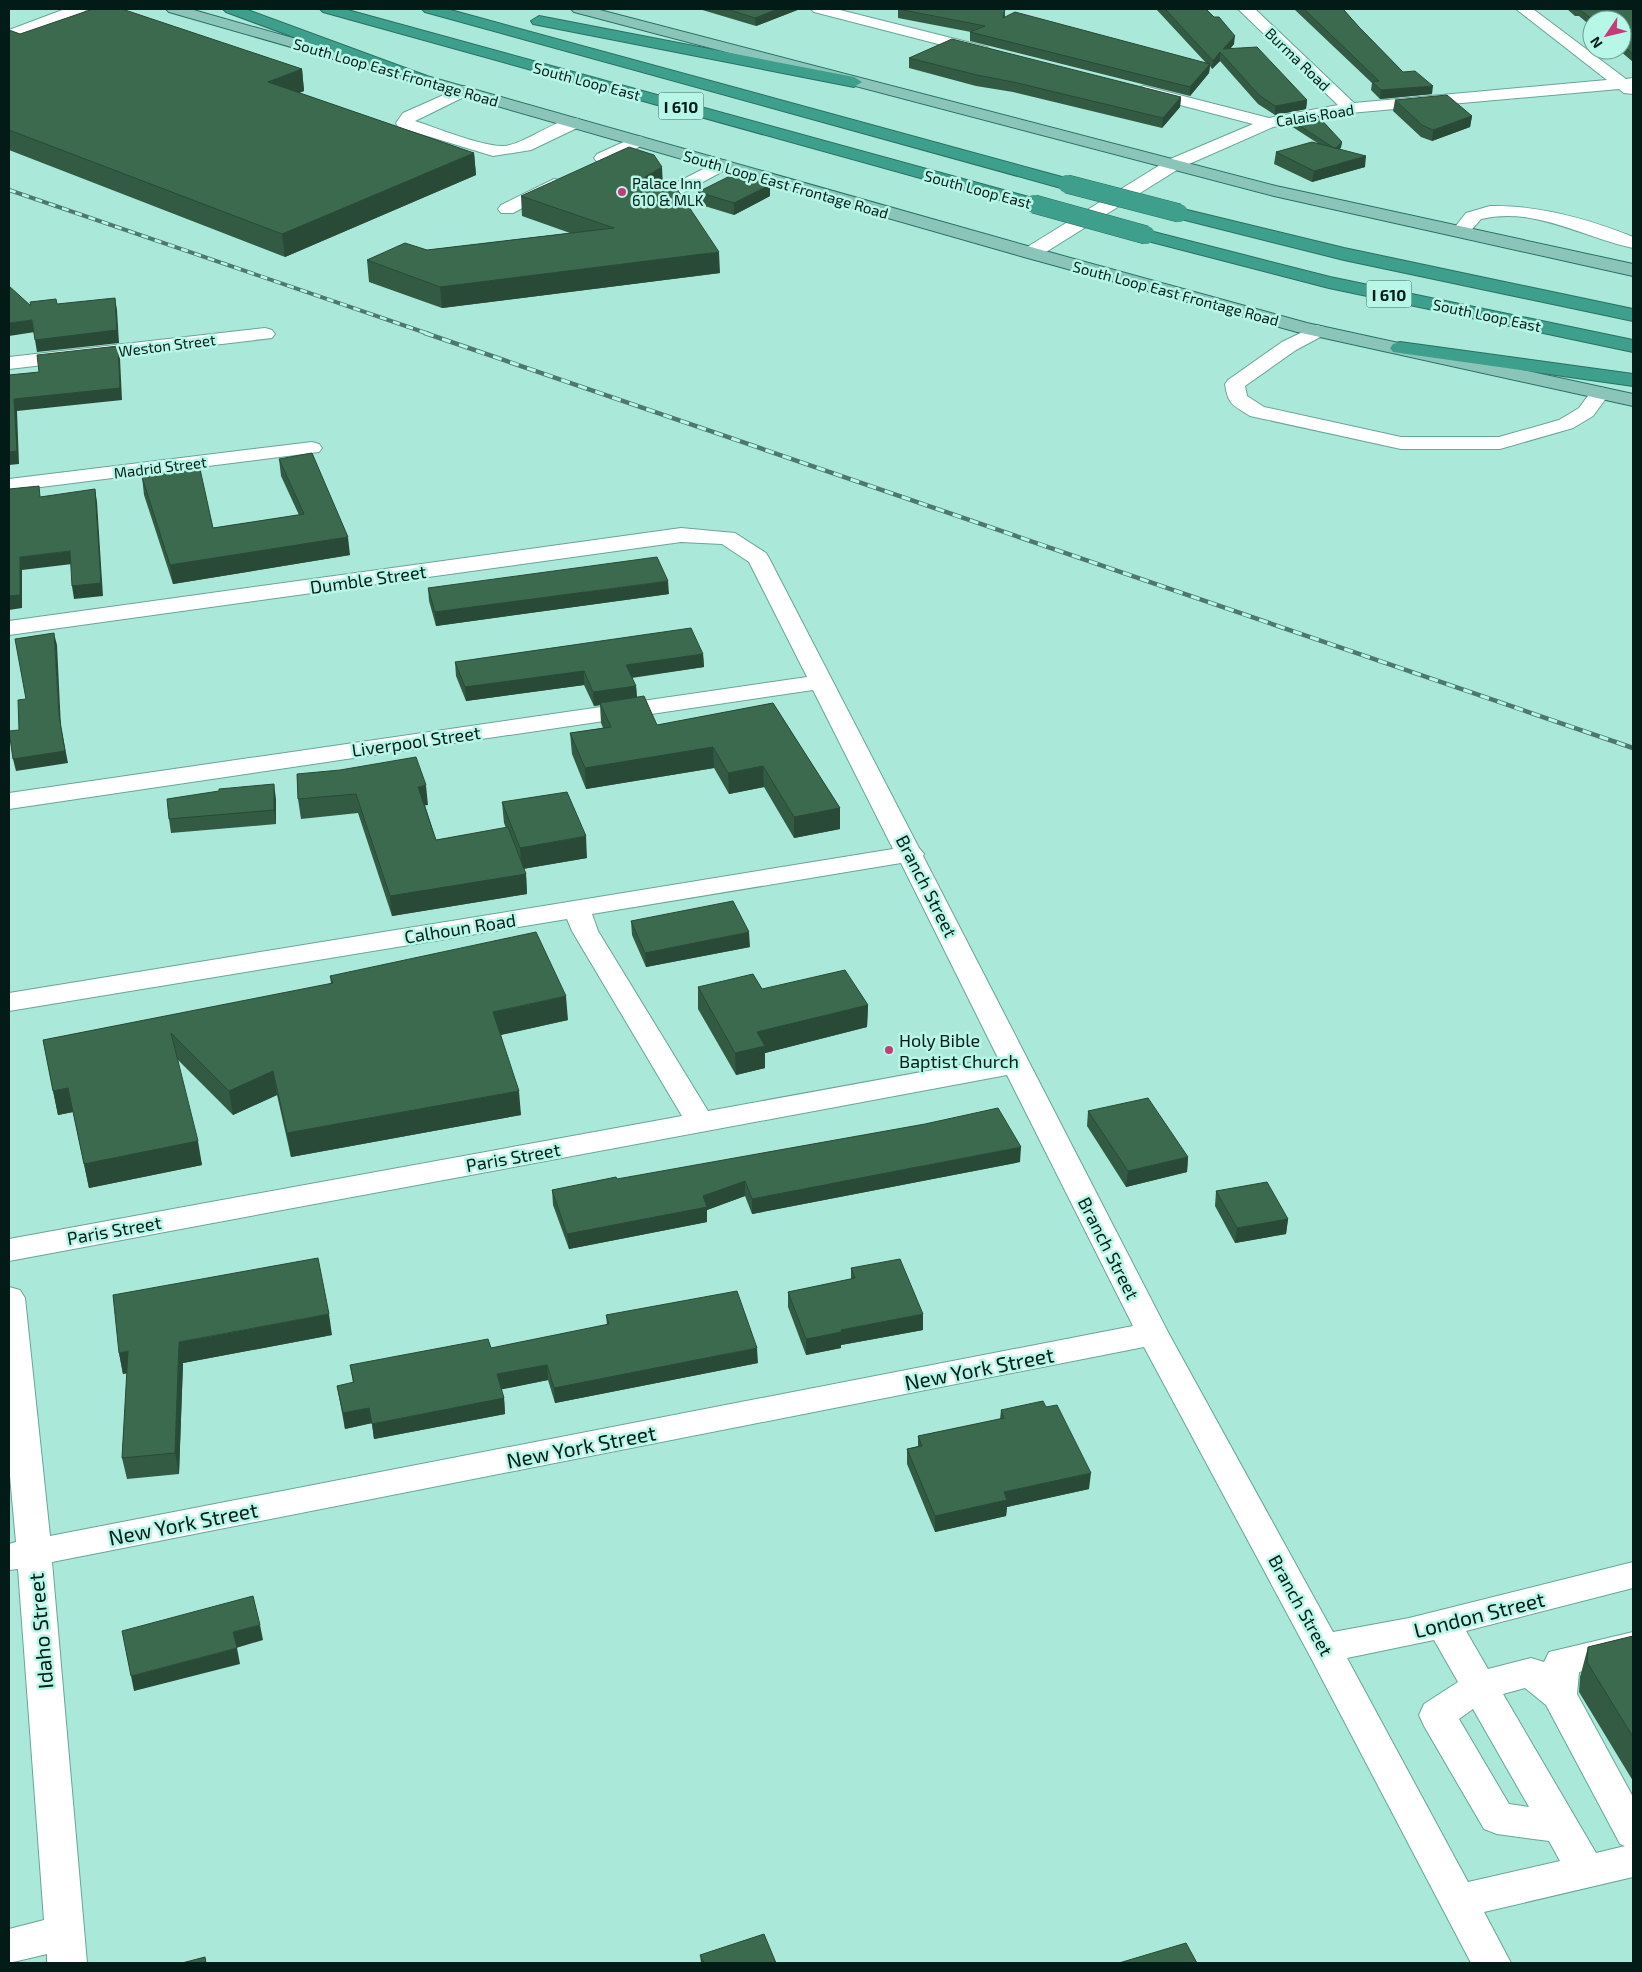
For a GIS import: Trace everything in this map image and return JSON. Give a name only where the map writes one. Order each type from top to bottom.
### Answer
[{"type":"highway","points":[[231,9],[420,79]]},
{"type":"highway","name":"South Loop East","points":[[328,9],[1146,235],[1330,282],[1633,346]]},
{"type":"highway","name":"South Loop East","points":[[430,9],[1179,213],[1344,254],[1633,315]]},
{"type":"highway","points":[[482,9],[624,39],[854,82]]},
{"type":"highway","points":[[1400,348],[1633,380]]},
{"type":"main road","name":"South Loop East Frontage Road","points":[[174,9],[1031,254],[1317,331],[1633,400]]},
{"type":"main road","points":[[580,9],[1274,191],[1633,270]]},
{"type":"street","points":[[9,35],[79,9]]},
{"type":"street","points":[[819,9],[1001,55]]},
{"type":"street","name":"Burma Road","points":[[1246,9],[1350,108]]},
{"type":"street","points":[[1524,9],[1630,87]]},
{"type":"street","points":[[1125,86],[1269,123]]},
{"type":"street","name":"Calais Road","points":[[1031,254],[1174,164],[1269,123],[1350,108],[1630,87]]},
{"type":"street","points":[[464,91],[409,117],[404,123],[494,151],[511,152],[573,122]]},
{"type":"street","points":[[604,158],[638,141]]},
{"type":"street","points":[[654,200],[720,165]]},
{"type":"street","points":[[507,209],[565,178]]},
{"type":"street","points":[[1460,232],[1472,216],[1484,212],[1504,211],[1577,223],[1633,243]]},
{"type":"street","points":[[1317,331],[1289,346],[1235,384],[1237,399],[1257,412],[1402,443],[1500,443],[1566,424],[1586,412],[1600,393]]},
{"type":"street","name":"Weston Street","points":[[9,363],[265,334]]},
{"type":"street","name":"Madrid Street","points":[[9,485],[312,448]]},
{"type":"street","name":"Dumble Street","points":[[9,628],[682,534],[727,538]]},
{"type":"street","name":"Branch Street","points":[[727,538],[758,558],[911,854],[1153,1334],[1324,1648],[1491,1963]]},
{"type":"street","name":"Liverpool Street","points":[[9,801],[822,682]]},
{"type":"street","name":"Calhoun Road","points":[[9,1002],[911,854]]},
{"type":"street","points":[[577,909],[585,931],[692,1107],[699,1123]]},
{"type":"street","name":"Paris Street","points":[[9,1250],[1017,1064]]},
{"type":"street","name":"Idaho Street","points":[[9,1298],[21,1555],[65,1948]]},
{"type":"street","name":"New York Street","points":[[21,1555],[1153,1334]]},
{"type":"street","name":"London Street","points":[[1324,1648],[1443,1624],[1633,1575]]},
{"type":"street","points":[[1443,1624],[1586,1871]]},
{"type":"street","points":[[1559,1695],[1562,1662],[1633,1646]]},
{"type":"street","points":[[1561,1827],[1497,1818],[1437,1715],[1479,1686],[1531,1672],[1559,1695],[1633,1833]]},
{"type":"street","points":[[1458,1901],[1633,1861]]},
{"type":"street","points":[[9,1946],[65,1948]]},
{"type":"building","points":[[93,9],[122,9],[302,69],[268,82],[474,153],[282,234],[9,130],[9,30],[20,34]]},
{"type":"building","points":[[727,9],[778,9],[755,18]]},
{"type":"building","points":[[898,9],[1005,9],[1003,18],[1015,12],[1210,64],[1190,87],[970,32],[985,26]]},
{"type":"building","points":[[1165,9],[1206,9],[1214,17],[1219,17],[1235,36],[1223,49],[1257,47],[1307,100],[1275,106],[1259,95],[1220,52],[1213,61]]},
{"type":"building","points":[[1304,9],[1343,9],[1403,72],[1415,71],[1433,86],[1381,90],[1372,82],[1379,81]]},
{"type":"building","points":[[1574,9],[1633,9],[1633,54],[1632,10],[1582,10],[1582,12]]},
{"type":"building","points":[[952,39],[1181,97],[1163,118],[909,58]]},
{"type":"building","points":[[1447,95],[1472,116],[1433,130],[1422,125],[1395,100]]},
{"type":"building","points":[[1317,115],[1342,142],[1336,148],[1291,120]]},
{"type":"building","points":[[1312,142],[1366,156],[1314,171],[1276,152]]},
{"type":"building","points":[[629,147],[654,155],[662,167],[646,176],[642,181],[646,186],[659,186],[671,180],[719,252],[440,287],[367,260],[405,243],[427,250],[614,228],[521,196]]},
{"type":"building","points":[[734,174],[770,185],[734,203],[698,192]]},
{"type":"building","points":[[9,286],[31,306],[30,302],[56,299],[57,304],[115,298],[117,330],[35,340],[32,320],[9,323]]},
{"type":"building","points":[[118,346],[120,388],[14,399],[17,451],[9,452],[9,375],[39,372],[37,355]]},
{"type":"building","points":[[312,453],[348,537],[170,565],[142,477],[200,469],[213,528],[304,514],[279,459]]},
{"type":"building","points":[[39,486],[40,497],[95,489],[101,583],[72,586],[70,551],[20,557],[20,595],[9,596],[9,489]]},
{"type":"building","points":[[657,557],[668,581],[435,612],[428,588]]},
{"type":"building","points":[[691,628],[703,654],[626,665],[636,686],[593,692],[584,671],[465,687],[455,662]]},
{"type":"building","points":[[54,633],[59,715],[65,751],[13,759],[9,731],[19,730],[18,700],[26,699],[15,639]]},
{"type":"building","points":[[644,696],[657,725],[773,703],[840,808],[794,817],[763,766],[728,773],[713,747],[585,768],[570,733],[611,727],[600,703]]},
{"type":"building","points":[[416,757],[426,785],[418,787],[436,840],[508,827],[526,874],[390,896],[356,794],[298,799],[297,774],[340,770]]},
{"type":"building","points":[[274,784],[274,810],[169,819],[167,799],[219,791],[219,789]]},
{"type":"building","points":[[567,792],[586,836],[520,848],[502,802]]},
{"type":"building","points":[[733,901],[749,932],[645,953],[631,921]]},
{"type":"building","points":[[536,932],[566,996],[493,1012],[519,1091],[287,1133],[273,1071],[229,1091],[171,1033],[198,1141],[84,1164],[68,1088],[53,1091],[43,1040],[333,983],[330,976]]},
{"type":"building","points":[[845,970],[868,1005],[757,1032],[765,1046],[735,1053],[698,987],[753,974],[762,989]]},
{"type":"building","points":[[1148,1098],[1188,1157],[1128,1171],[1088,1111]]},
{"type":"building","points":[[998,1108],[1021,1147],[752,1199],[745,1181],[703,1196],[707,1207],[567,1234],[552,1190],[616,1177],[617,1179],[925,1124]]},
{"type":"building","points":[[1267,1182],[1288,1219],[1237,1228],[1216,1191]]},
{"type":"building","points":[[318,1258],[329,1314],[179,1342],[175,1453],[122,1458],[128,1351],[119,1353],[113,1295]]},
{"type":"building","points":[[900,1259],[923,1314],[806,1339],[788,1292],[855,1278],[851,1268]]},
{"type":"building","points":[[737,1291],[757,1348],[554,1388],[547,1365],[497,1374],[504,1398],[372,1424],[369,1408],[343,1413],[337,1386],[354,1382],[350,1365],[488,1339],[491,1348],[609,1324],[606,1315]]},
{"type":"building","points":[[1043,1401],[1046,1407],[1057,1405],[1091,1473],[1004,1492],[1007,1500],[935,1516],[907,1449],[922,1446],[918,1436],[1004,1418],[1001,1410]]},
{"type":"building","points":[[253,1596],[260,1625],[233,1632],[237,1648],[131,1676],[122,1631]]},
{"type":"building","points":[[1633,1636],[1633,1737],[1587,1662],[1588,1647]]},
{"type":"building","points":[[764,1934],[776,1963],[704,1963],[700,1955]]},
{"type":"building","points":[[1186,1943],[1197,1963],[1119,1963]]},
{"type":"building","points":[[205,1957],[206,1963],[182,1963]]},
{"type":"railway","points":[[9,190],[429,334]]},
{"type":"railway","points":[[425,333],[1633,748]]},
{"type":"place","name":"Palace Inn 610 & MLK","points":[[622,192]]},
{"type":"place","name":"Holy Bible Baptist Church","points":[[889,1050]]}]
